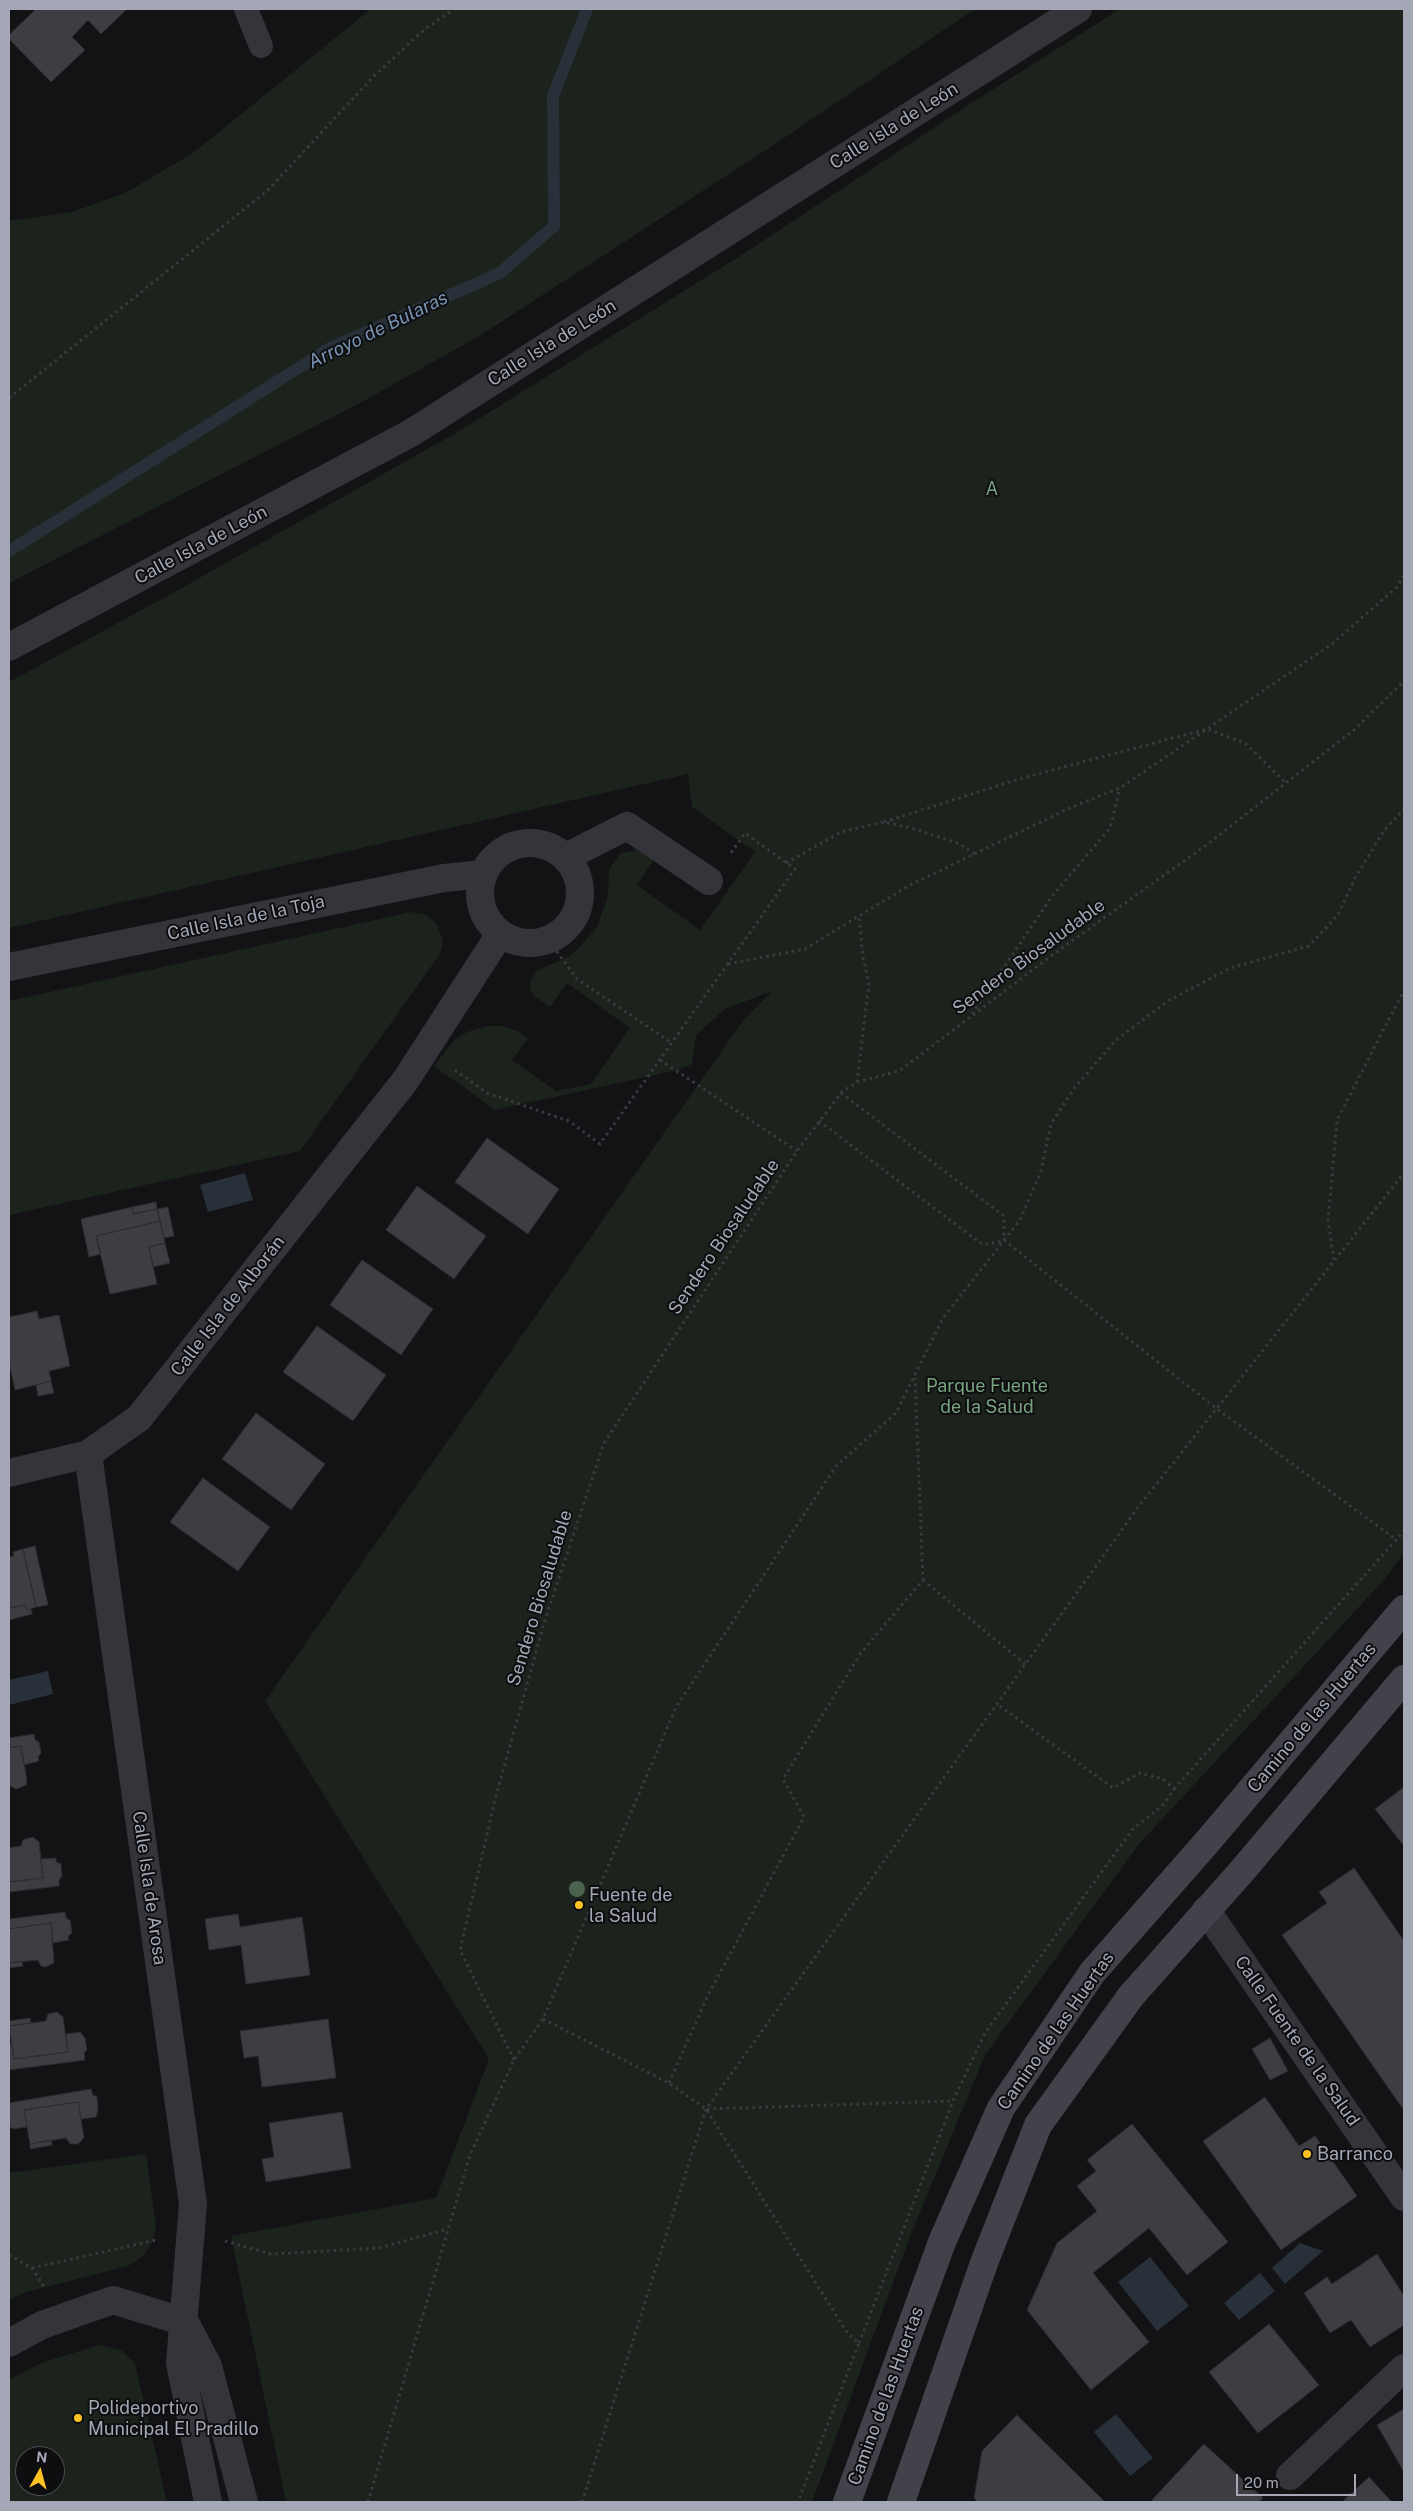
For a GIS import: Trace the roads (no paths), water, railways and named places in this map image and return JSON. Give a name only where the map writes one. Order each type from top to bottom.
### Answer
[{"type":"main road","name":"Camino de las Huertas","points":[[847,2502],[942,2242],[1001,2108],[1092,1973],[1208,1841],[1404,1609]]},
{"type":"main road","points":[[907,2499],[984,2263],[1038,2125],[1130,1996],[1242,1871],[1404,1679]]},
{"type":"street","name":"Calle Isla de León","points":[[9,648],[411,433],[1078,9]]},
{"type":"street","points":[[566,857],[627,826],[710,881]]},
{"type":"street","points":[[536,843],[552,848],[566,857],[576,871],[580,887],[580,904],[574,919],[563,932],[549,941],[532,944],[515,942],[500,934],[488,922],[482,907],[480,890],[484,874],[492,860],[504,850],[520,844],[536,843]]},
{"type":"street","name":"Calle Isla de la Toja","points":[[9,967],[434,880],[484,874]]},
{"type":"street","name":"Calle Isla de Alborán","points":[[9,1473],[88,1454],[139,1418],[405,1080],[500,934]]},
{"type":"street","name":"Calle Isla de Arosa","points":[[88,1454],[193,2204],[185,2322],[180,2364],[208,2502]]},
{"type":"street","name":"Calle Fuente de la Salud","points":[[1206,1910],[1404,2197]]},
{"type":"street","points":[[9,2343],[42,2325],[113,2300],[185,2322],[208,2366],[244,2502]]},
{"type":"street","points":[[1290,2476],[1404,2368]]},
{"type":"lane","points":[[246,9],[261,46]]},
{"type":"waterway","name":"Arroyo de Bularas","points":[[9,551],[330,348],[500,273],[554,226],[553,96],[587,9]]},
{"type":"place","name":"Fuente de la Salud","points":[[579,1905]]},
{"type":"place","name":"Barranco","points":[[1307,2154]]},
{"type":"place","name":"Polideportivo Municipal El Pradillo","points":[[78,2418]]},
{"type":"park label","name":"A","points":[[992,489]]},
{"type":"park label","name":"Parque Fuente de la Salud","points":[[987,1396]]}]
